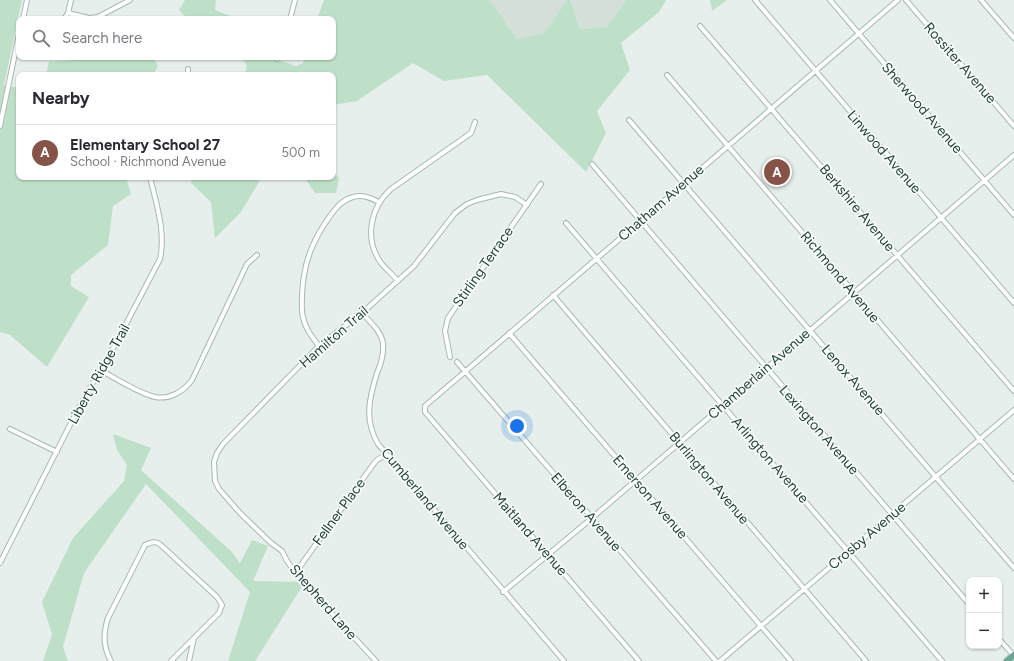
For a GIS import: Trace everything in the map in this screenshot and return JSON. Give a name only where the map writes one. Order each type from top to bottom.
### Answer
[{"type":"main road","points":[[1007,661],[1014,655]]},
{"type":"street","points":[[24,16],[27,0]]},
{"type":"street","points":[[71,0],[68,14],[82,16]]},
{"type":"street","points":[[100,16],[130,0]]},
{"type":"street","points":[[291,16],[295,0]]},
{"type":"street","name":"Linwood Avenue","points":[[755,0],[814,71],[1014,303]]},
{"type":"street","name":"Sherwood Avenue","points":[[830,0],[1014,215]]},
{"type":"street","name":"Chatham Avenue","points":[[425,406],[898,0]]},
{"type":"street","name":"Rossiter Avenue","points":[[906,0],[1014,126]]},
{"type":"street","points":[[981,0],[1014,38]]},
{"type":"street","name":"Berkshire Avenue","points":[[700,26],[1014,392]]},
{"type":"street","points":[[0,126],[16,49]]},
{"type":"street","name":"Richmond Avenue","points":[[667,75],[1014,479]]},
{"type":"street","name":"Lenox Avenue","points":[[629,120],[1014,568]]},
{"type":"street","points":[[398,281],[381,262],[372,242],[371,224],[379,202],[391,189],[471,133],[475,122]]},
{"type":"street","name":"Chamberlain Avenue","points":[[503,592],[592,518],[1014,155]]},
{"type":"street","name":"Lexington Avenue","points":[[592,164],[966,600]]},
{"type":"street","name":"Liberty Ridge Trail","points":[[0,563],[100,370],[115,345],[160,259],[162,244],[161,232],[151,180]]},
{"type":"street","name":"Stirling Terrace","points":[[450,357],[445,336],[445,327],[448,318],[541,184]]},
{"type":"street","name":"Hamilton Trail","points":[[271,543],[240,513],[219,489],[215,481],[214,462],[217,453],[223,444],[319,346],[362,313],[420,260],[451,217],[467,204],[501,194],[515,197],[527,205]]},
{"type":"street","points":[[319,346],[307,328],[302,312],[304,274],[310,251],[322,228],[342,202],[359,196],[369,197],[379,202]]},
{"type":"street","name":"Arlington Avenue","points":[[566,223],[942,661]]},
{"type":"street","points":[[100,370],[148,395],[157,398],[180,392],[187,387],[192,380],[247,264],[257,255]]},
{"type":"street","name":"Burlington Avenue","points":[[553,295],[866,661]]},
{"type":"street","name":"Cumberland Avenue","points":[[362,313],[377,329],[383,342],[382,356],[369,404],[370,426],[375,438],[389,458],[564,661]]},
{"type":"street","name":"Emerson Avenue","points":[[509,333],[791,661]]},
{"type":"street","name":"Elberon Avenue","points":[[457,362],[716,661]]},
{"type":"street","name":"Maitland Avenue","points":[[425,406],[425,412],[639,661]]},
{"type":"street","name":"Crosby Avenue","points":[[720,661],[1014,410]]},
{"type":"street","points":[[10,428],[57,452]]},
{"type":"street","name":"Fellner Place","points":[[298,576],[298,571],[301,566],[375,462],[384,456],[389,458]]},
{"type":"street","points":[[111,661],[104,641],[104,630],[108,618],[145,545],[154,542],[160,544],[214,594],[222,605],[221,610],[171,661]]},
{"type":"street","name":"Shepherd Lane","points":[[271,543],[282,551],[298,576],[376,661]]},
{"type":"street","points":[[189,661],[194,638]]},
{"type":"street","points":[[1002,642],[1014,655]]},
{"type":"shaded area","points":[[490,0],[567,0],[544,33],[517,39]]},
{"type":"shaded area","points":[[570,0],[626,0],[607,27],[580,29]]},
{"type":"green space","points":[[0,0],[22,0],[19,16],[16,16],[16,28],[4,85],[16,87],[16,180],[127,180],[131,194],[113,206],[108,245],[71,275],[71,286],[89,297],[47,367],[10,335],[0,332]]},
{"type":"green space","points":[[185,0],[216,0],[215,10],[230,16],[184,16],[179,10]]},
{"type":"green space","points":[[324,0],[490,0],[517,39],[544,33],[567,0],[570,0],[580,29],[607,27],[626,0],[666,0],[659,12],[621,43],[630,70],[597,111],[606,133],[586,172],[487,75],[444,81],[413,63],[357,101],[336,104],[336,72],[245,72],[247,66],[244,60],[279,60],[296,66],[303,63],[304,60],[336,60],[336,16],[318,16]]},
{"type":"green space","points":[[710,0],[727,0],[712,11]]},
{"type":"green space","points":[[74,60],[155,60],[158,66],[155,72],[47,72],[49,62]]},
{"type":"green space","points":[[336,174],[339,178],[336,193],[315,193],[306,180],[336,180]]},
{"type":"green space","points":[[192,180],[260,180],[241,212],[215,238],[211,202],[191,183]]},
{"type":"green space","points":[[113,434],[151,448],[141,470],[231,551],[240,563],[252,540],[268,546],[253,581],[305,582],[255,661],[228,661],[250,592],[146,484],[84,573],[63,647],[68,661],[43,661],[52,634],[42,602],[73,538],[124,481],[127,465],[117,450]]},
{"type":"place","name":"Elementary School 27","points":[[777,172]]}]
